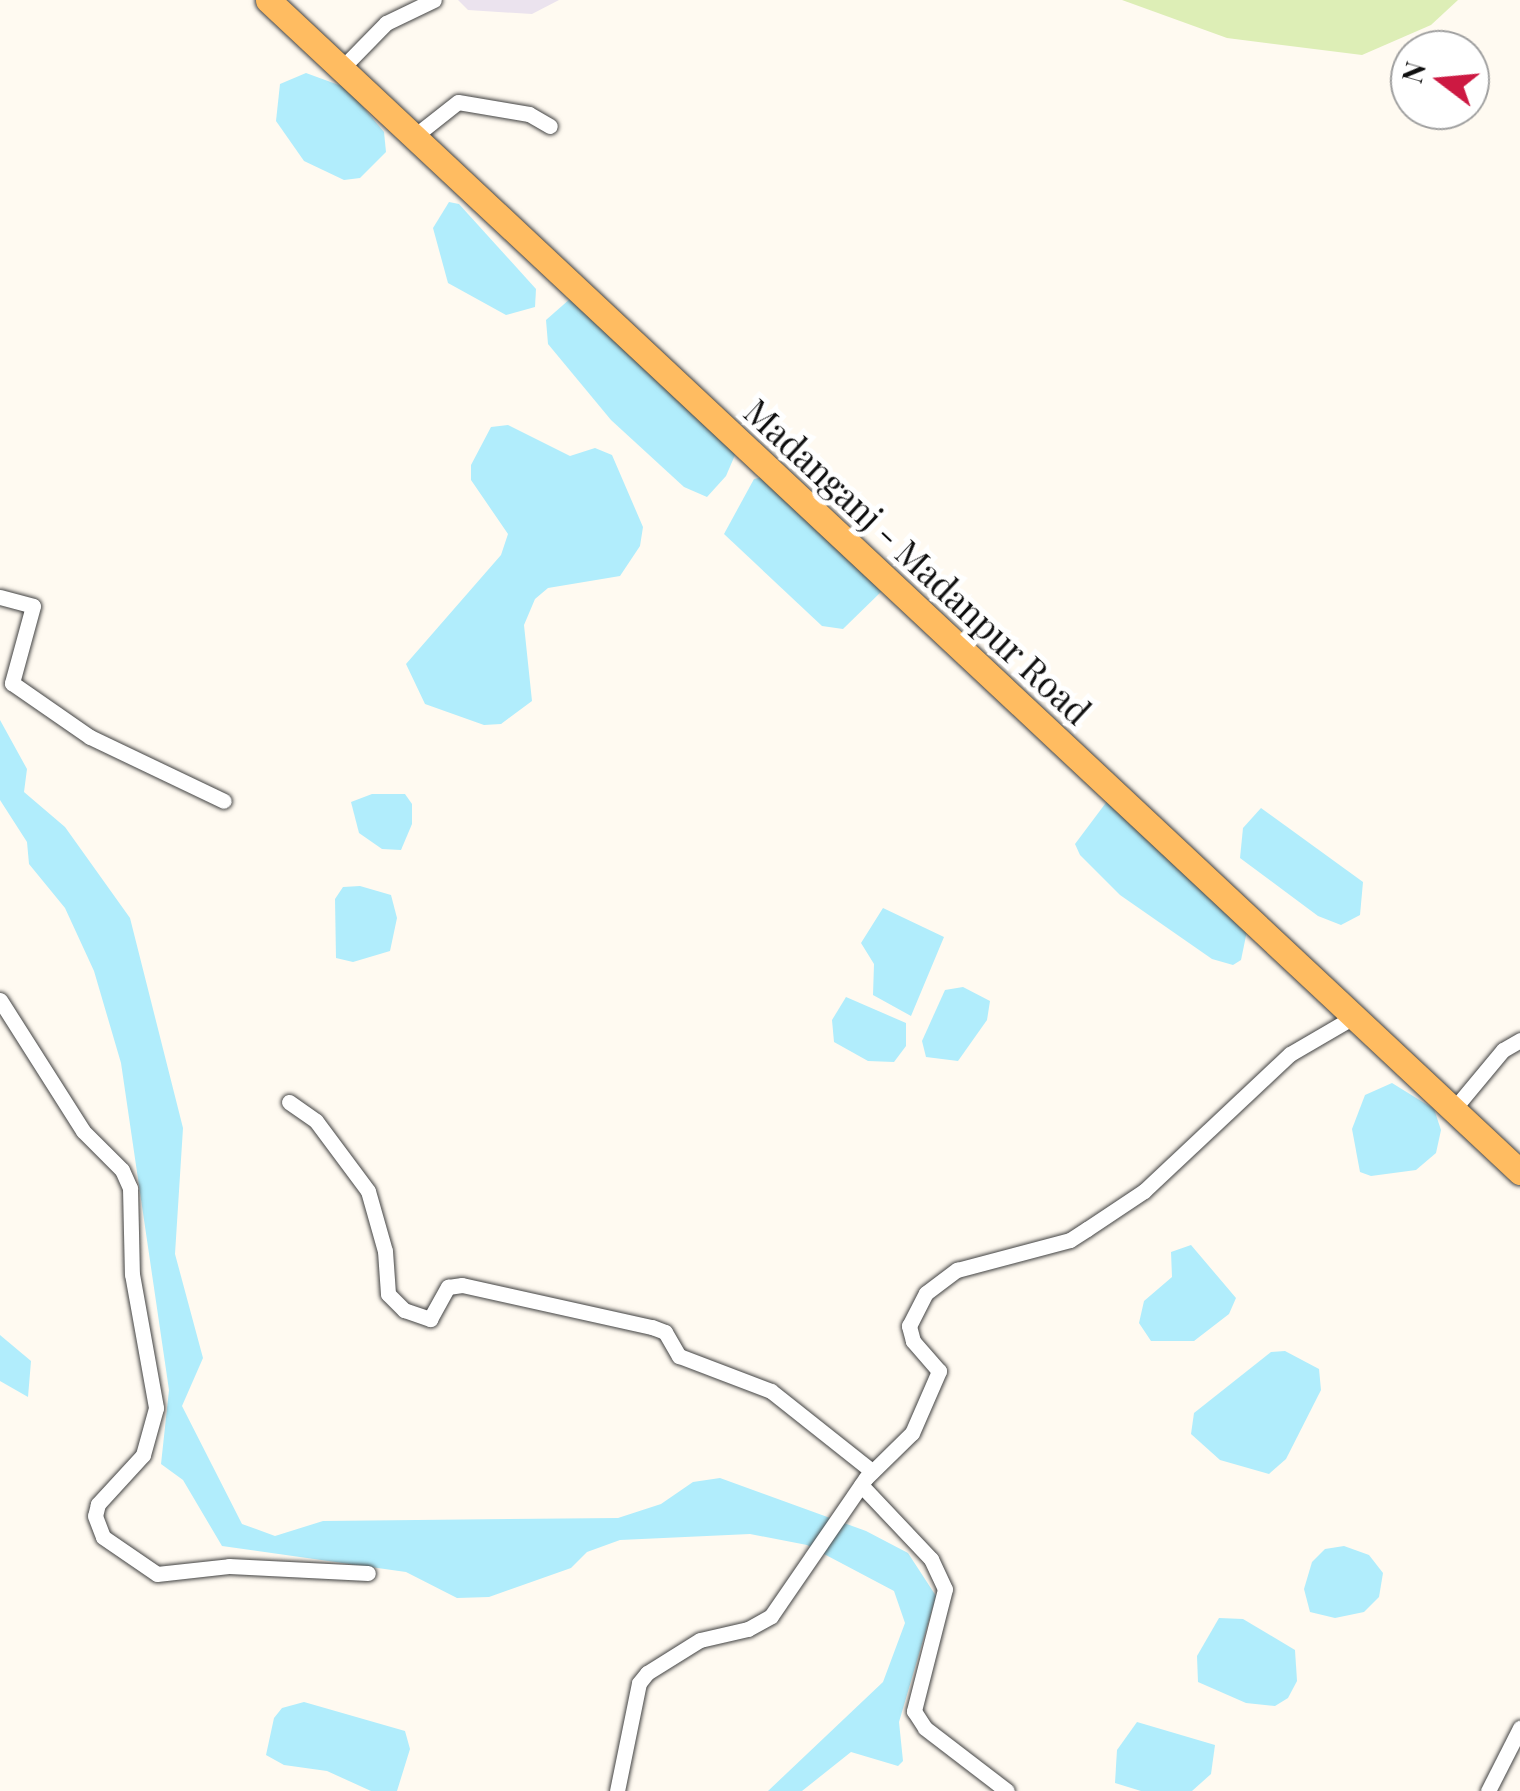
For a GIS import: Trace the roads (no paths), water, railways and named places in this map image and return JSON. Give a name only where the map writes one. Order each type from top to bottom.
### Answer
[{"type":"main road","name":"Madanganj - Madanpur Road","points":[[268,0],[1520,1172]]},
{"type":"street","points":[[342,68],[386,23],[434,0]]},
{"type":"street","points":[[416,136],[458,102],[529,114],[550,126]]},
{"type":"street","points":[[0,597],[32,606],[12,683],[90,737],[224,801]]},
{"type":"street","points":[[0,1000],[83,1131],[122,1170],[130,1188],[132,1274],[156,1408],[143,1454],[98,1504],[94,1516],[103,1537],[157,1574],[229,1566],[368,1572]]},
{"type":"street","points":[[617,1791],[639,1683],[647,1673],[700,1640],[748,1630],[771,1616],[872,1471],[912,1433],[939,1371],[913,1341],[909,1326],[914,1308],[937,1282],[980,1262],[1070,1240],[1144,1191],[1290,1054],[1355,1016]]},
{"type":"street","points":[[1453,1110],[1520,1040]]},
{"type":"street","points":[[289,1102],[316,1121],[368,1191],[385,1251],[388,1294],[404,1310],[430,1318],[448,1287],[462,1285],[652,1327],[665,1332],[679,1356],[772,1391],[872,1471]]},
{"type":"street","points":[[861,1486],[931,1560],[944,1588],[914,1711],[925,1728],[1007,1791]]},
{"type":"street","points":[[1488,1791],[1520,1728]]},
{"type":"water","points":[[306,73],[347,88],[384,132],[386,152],[360,178],[344,180],[304,161],[276,121],[280,84]]},
{"type":"water","points":[[449,202],[459,204],[536,289],[535,307],[506,315],[448,283],[433,228]]},
{"type":"water","points":[[571,298],[730,444],[735,455],[726,476],[707,497],[684,487],[611,420],[548,344],[546,320]]},
{"type":"water","points":[[508,425],[570,456],[595,448],[612,455],[643,527],[640,546],[620,576],[548,588],[535,599],[524,625],[532,701],[501,724],[484,725],[425,704],[406,664],[501,555],[508,534],[471,480],[471,465],[491,427]]},
{"type":"water","points":[[767,476],[885,588],[843,629],[822,626],[724,534],[754,479]]},
{"type":"water","points":[[0,720],[27,769],[24,792],[65,827],[130,918],[183,1128],[175,1254],[203,1358],[182,1406],[242,1524],[275,1536],[323,1521],[618,1518],[661,1504],[693,1482],[720,1478],[866,1531],[908,1553],[936,1596],[899,1722],[903,1761],[898,1766],[851,1752],[802,1791],[768,1791],[883,1682],[905,1623],[894,1591],[807,1545],[750,1534],[620,1540],[587,1552],[571,1568],[489,1597],[457,1598],[406,1572],[222,1546],[183,1480],[161,1464],[169,1390],[121,1063],[94,971],[65,908],[29,864],[27,842],[0,800]]},
{"type":"water","points":[[372,794],[405,794],[412,804],[412,824],[401,850],[382,849],[359,833],[351,802]]},
{"type":"water","points":[[1108,800],[1248,926],[1241,960],[1233,965],[1212,959],[1120,895],[1080,855],[1075,844]]},
{"type":"water","points":[[1261,808],[1363,882],[1360,915],[1341,925],[1318,916],[1240,858],[1243,828]]},
{"type":"water","points":[[360,886],[391,895],[397,918],[390,951],[353,962],[336,958],[335,899],[343,887]]},
{"type":"water","points":[[883,908],[944,937],[911,1016],[873,995],[874,964],[861,943]]},
{"type":"water","points":[[963,987],[990,1001],[987,1020],[958,1061],[926,1057],[922,1041],[945,990]]},
{"type":"water","points":[[846,997],[906,1023],[906,1046],[894,1062],[868,1061],[834,1042],[832,1020]]},
{"type":"water","points":[[1392,1083],[1434,1109],[1441,1130],[1436,1153],[1416,1170],[1371,1176],[1360,1172],[1352,1129],[1365,1095]]},
{"type":"water","points":[[1191,1245],[1236,1298],[1229,1314],[1194,1341],[1151,1341],[1139,1323],[1144,1301],[1172,1277],[1171,1252]]},
{"type":"water","points":[[0,1335],[31,1361],[28,1397],[0,1381]]},
{"type":"water","points":[[1285,1351],[1319,1369],[1321,1390],[1286,1459],[1269,1474],[1220,1460],[1191,1434],[1194,1413],[1271,1352]]},
{"type":"water","points":[[1344,1546],[1369,1555],[1383,1573],[1379,1597],[1364,1612],[1335,1618],[1310,1612],[1304,1589],[1312,1562],[1325,1549]]},
{"type":"water","points":[[1219,1618],[1243,1619],[1295,1650],[1297,1681],[1288,1698],[1275,1706],[1246,1703],[1198,1682],[1197,1656]]},
{"type":"water","points":[[304,1702],[405,1731],[410,1749],[397,1791],[371,1791],[327,1771],[284,1765],[266,1755],[274,1718],[282,1708]]},
{"type":"water","points":[[1137,1722],[1215,1745],[1211,1774],[1192,1791],[1141,1791],[1115,1783],[1117,1750]]}]
